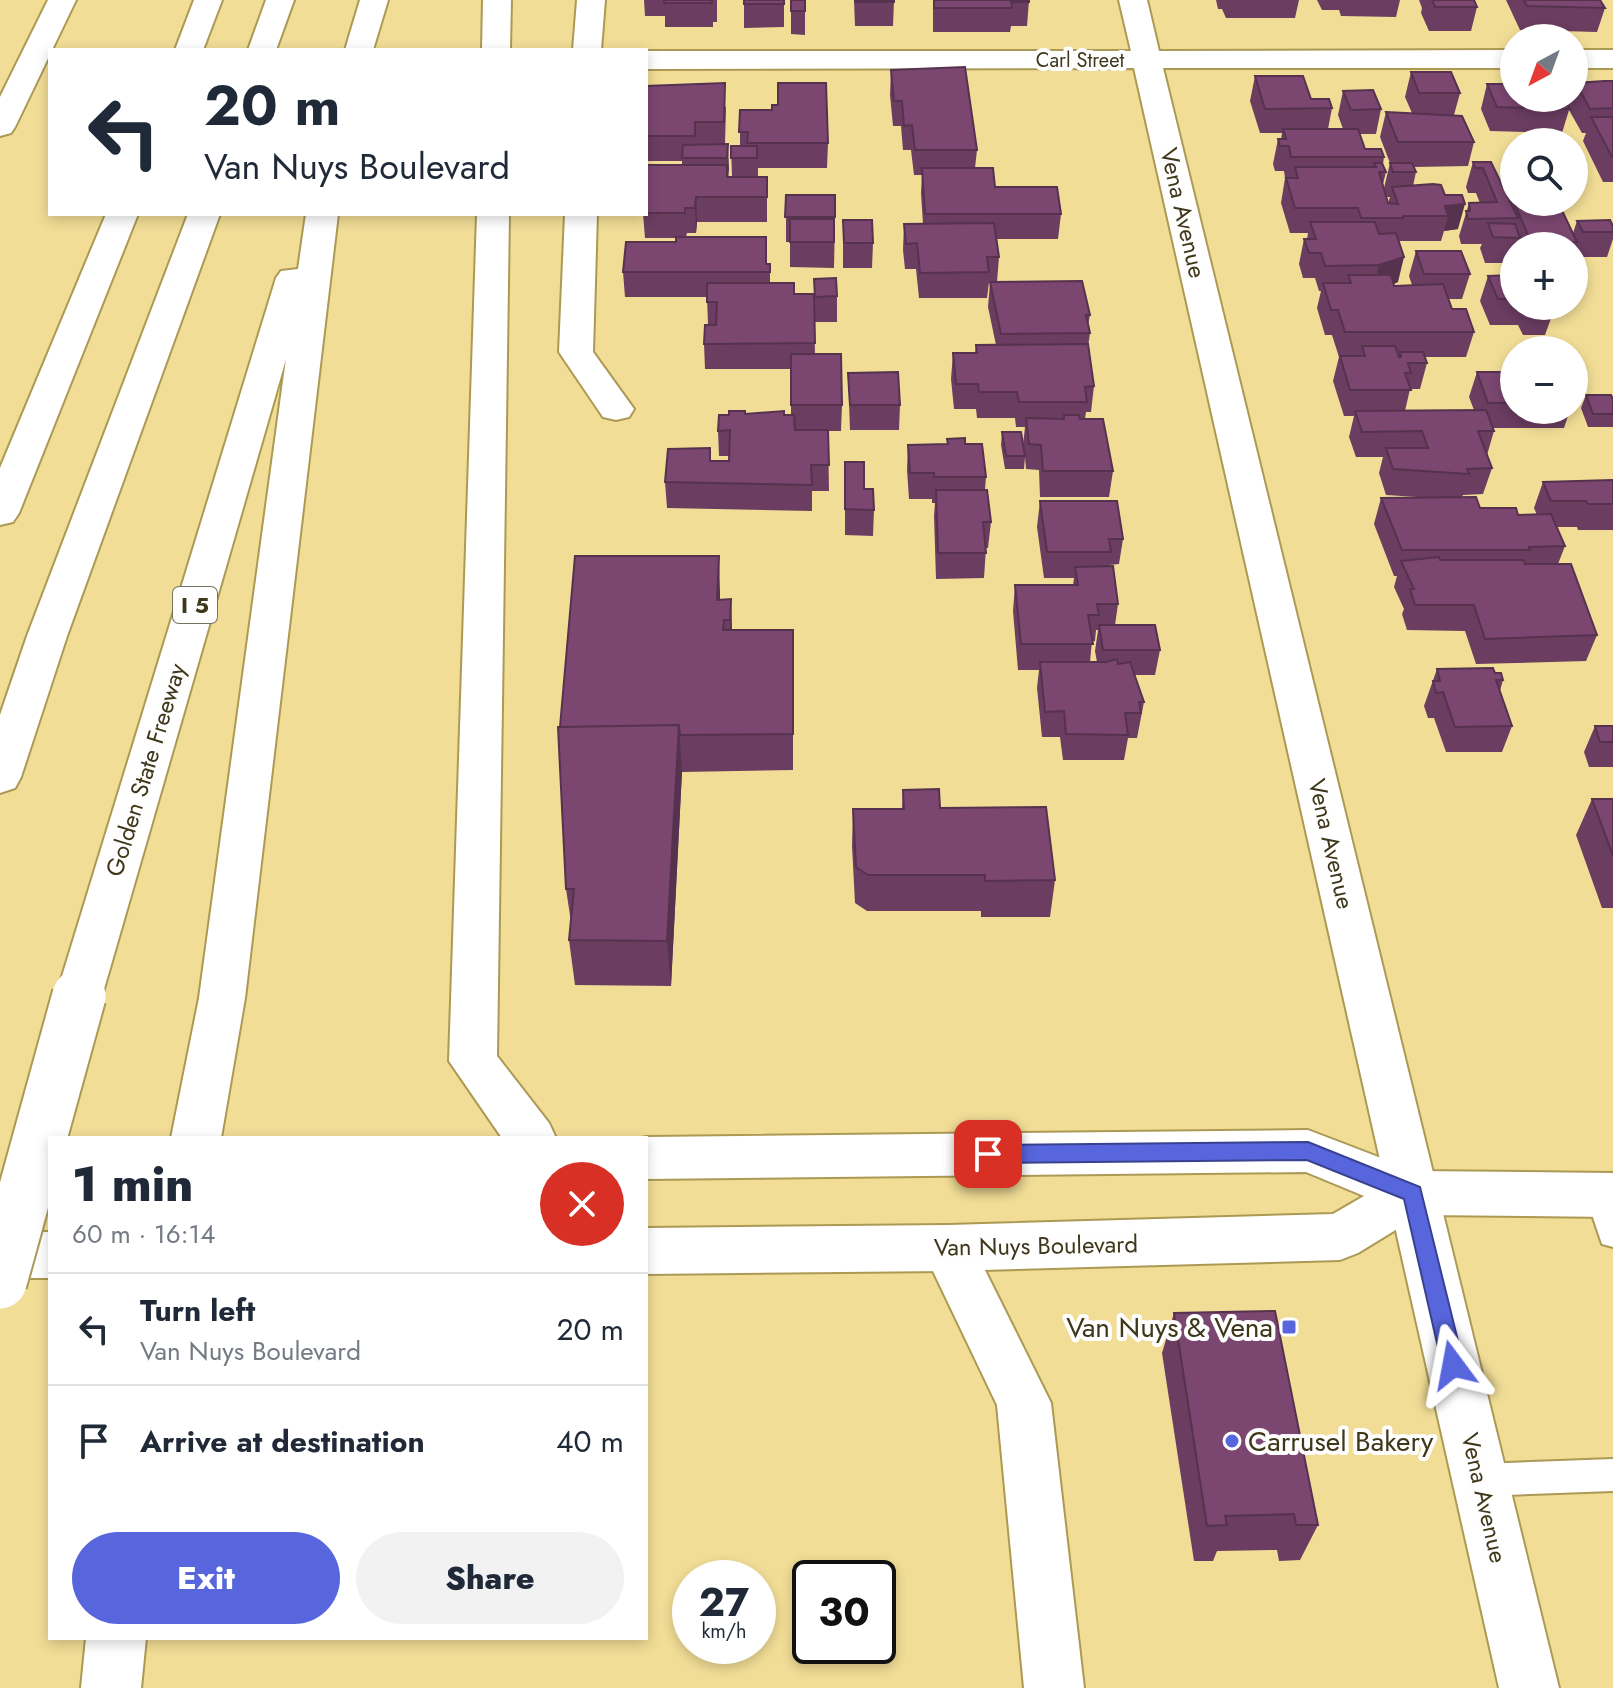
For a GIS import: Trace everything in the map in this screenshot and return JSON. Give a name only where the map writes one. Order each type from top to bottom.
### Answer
[{"type":"main road","points":[[17,32],[42,0]]},
{"type":"main road","points":[[0,127],[62,0]]},
{"type":"main road","points":[[190,48],[208,0]]},
{"type":"main road","points":[[263,48],[280,0]]},
{"type":"main road","points":[[360,48],[374,0]]},
{"type":"main road","points":[[496,48],[497,0]]},
{"type":"main road","points":[[587,48],[591,0]]},
{"type":"main road","name":"Vena Avenue","points":[[1133,0],[1529,1688]]},
{"type":"main road","name":"Carl Street","points":[[648,60],[1500,59]]},
{"type":"main road","points":[[1588,59],[1613,59]]},
{"type":"main road","points":[[0,513],[121,216]]},
{"type":"main road","points":[[0,777],[47,636],[203,216]]},
{"type":"main road","name":"Golden State Freeway","points":[[0,1282],[79,996],[311,216]]},
{"type":"main road","points":[[196,1136],[222,998],[322,216]]},
{"type":"main road","points":[[493,216],[473,1061],[529,1136]]},
{"type":"main road","points":[[581,216],[576,352],[616,409]]},
{"type":"main road","points":[[648,1158],[1308,1151],[1413,1193],[1609,1208]]},
{"type":"main road","points":[[0,1163],[48,1163]]},
{"type":"main road","name":"Van Nuys Boulevard","points":[[648,1251],[948,1248],[1340,1237],[1413,1193]]},
{"type":"main road","points":[[948,1248],[1024,1403],[1054,1688]]},
{"type":"main road","points":[[0,1255],[48,1255]]},
{"type":"main road","points":[[111,1688],[116,1640]]},
{"type":"lane","points":[[1480,1480],[1613,1475]]},
{"type":"building","points":[[664,0],[712,0],[712,3],[664,3]]},
{"type":"building","points":[[744,0],[784,0],[784,4],[744,4]]},
{"type":"building","points":[[791,0],[805,0],[805,11],[791,11]]},
{"type":"building","points":[[894,0],[894,2],[855,2]]},
{"type":"building","points":[[934,0],[1029,2],[1011,2],[1012,8],[934,8]]},
{"type":"building","points":[[1432,0],[1474,0],[1477,7],[1435,7]]},
{"type":"building","points":[[1524,0],[1600,0],[1605,8],[1527,6]]},
{"type":"building","points":[[965,67],[977,150],[915,150],[912,125],[904,126],[902,101],[894,101],[891,70]]},
{"type":"building","points":[[1411,72],[1451,72],[1460,93],[1419,93]]},
{"type":"building","points":[[1255,76],[1303,76],[1311,99],[1329,99],[1332,108],[1265,109]]},
{"type":"building","points":[[1613,81],[1613,108],[1590,109],[1588,82]]},
{"type":"building","points":[[725,83],[724,122],[695,122],[695,136],[648,136],[648,86]]},
{"type":"building","points":[[778,83],[826,83],[828,143],[747,143],[748,132],[739,132],[740,110],[772,110],[772,105],[778,105]]},
{"type":"building","points":[[1487,84],[1500,84],[1500,107],[1497,107]]},
{"type":"building","points":[[1373,90],[1381,109],[1351,110],[1343,91]]},
{"type":"building","points":[[1386,112],[1462,116],[1474,142],[1398,142]]},
{"type":"building","points":[[1591,117],[1613,117],[1613,157],[1612,157]]},
{"type":"building","points":[[1283,129],[1358,129],[1365,149],[1381,149],[1384,157],[1291,157],[1289,146],[1280,146],[1278,139],[1286,139]]},
{"type":"building","points":[[728,144],[727,158],[682,158],[683,145]]},
{"type":"building","points":[[731,146],[757,146],[757,158],[731,158]]},
{"type":"building","points":[[1473,162],[1491,162],[1500,181],[1500,216],[1518,218],[1468,219],[1466,211],[1470,211],[1469,203],[1497,202],[1483,168],[1475,168]]},
{"type":"building","points":[[1374,163],[1382,163],[1386,172],[1379,172],[1388,203],[1398,204],[1392,187],[1433,184],[1441,185],[1445,195],[1462,195],[1465,204],[1445,206],[1448,216],[1403,218],[1361,218],[1358,208],[1295,208],[1286,178],[1298,178],[1295,167],[1376,167]]},
{"type":"building","points":[[1390,163],[1412,163],[1416,172],[1393,172]]},
{"type":"building","points":[[648,165],[727,165],[727,177],[767,177],[767,197],[696,197],[695,208],[685,208],[685,213],[648,213]]},
{"type":"building","points":[[922,168],[993,168],[995,187],[1057,187],[1061,214],[925,214]]},
{"type":"building","points":[[786,195],[835,195],[835,217],[785,217]]},
{"type":"building","points":[[1520,216],[1565,216],[1572,232],[1527,232]]},
{"type":"building","points":[[790,219],[834,219],[834,242],[790,242]]},
{"type":"building","points":[[843,220],[872,220],[873,243],[844,243]]},
{"type":"building","points":[[1610,220],[1613,232],[1583,232],[1577,221]]},
{"type":"building","points":[[1310,222],[1375,222],[1379,234],[1396,233],[1404,257],[1379,265],[1325,266],[1321,253],[1309,253],[1304,239],[1316,239]]},
{"type":"building","points":[[994,223],[999,257],[987,257],[989,272],[920,273],[917,243],[906,244],[904,224]]},
{"type":"building","points":[[1488,223],[1515,224],[1518,232],[1500,232],[1500,237],[1493,237]]},
{"type":"building","points":[[676,237],[766,237],[766,264],[770,264],[770,272],[623,272],[626,242],[676,242]]},
{"type":"building","points":[[1416,251],[1461,251],[1470,274],[1424,274]]},
{"type":"building","points":[[1348,275],[1391,275],[1394,286],[1443,284],[1452,309],[1466,309],[1474,332],[1345,332],[1338,310],[1331,310],[1323,283],[1351,283]]},
{"type":"building","points":[[1488,276],[1500,276],[1500,299],[1498,299]]},
{"type":"building","points":[[836,278],[837,296],[815,297],[814,279]]},
{"type":"building","points":[[1082,281],[1090,315],[1086,315],[1090,333],[1001,334],[990,282]]},
{"type":"building","points":[[707,283],[794,283],[794,294],[814,294],[815,343],[704,344],[705,325],[716,325],[717,302],[707,302]]},
{"type":"building","points":[[1088,344],[1094,386],[1085,387],[1087,402],[1019,402],[1017,392],[979,392],[978,384],[956,384],[953,353],[977,353],[976,345]]},
{"type":"building","points":[[1362,346],[1395,346],[1399,357],[1400,352],[1423,352],[1427,363],[1408,363],[1411,373],[1405,373],[1411,390],[1350,390],[1340,356],[1365,356]]},
{"type":"building","points":[[791,354],[841,354],[842,405],[791,405]]},
{"type":"building","points":[[898,372],[900,405],[850,405],[848,373]]},
{"type":"building","points":[[1477,372],[1500,372],[1500,403],[1488,403]]},
{"type":"building","points":[[1588,395],[1611,395],[1613,414],[1593,414]]},
{"type":"building","points":[[1486,410],[1494,431],[1478,431],[1492,468],[1467,469],[1469,474],[1393,469],[1386,448],[1428,448],[1422,431],[1362,432],[1355,411]]},
{"type":"building","points":[[729,411],[745,411],[745,414],[784,411],[784,415],[794,415],[795,430],[828,430],[829,465],[811,465],[812,485],[665,482],[668,449],[710,448],[710,461],[729,461],[730,430],[718,431],[719,415],[729,415]]},
{"type":"building","points":[[1064,415],[1103,419],[1113,471],[1043,471],[1041,445],[1029,444],[1026,418],[1064,419]]},
{"type":"building","points":[[1002,432],[1021,432],[1025,456],[1006,456]]},
{"type":"building","points":[[965,438],[965,444],[982,444],[986,477],[934,477],[934,473],[910,473],[908,445],[948,444],[947,439]]},
{"type":"building","points":[[845,462],[864,462],[864,489],[873,489],[874,510],[845,509]]},
{"type":"building","points":[[1613,480],[1613,504],[1551,501],[1543,482]]},
{"type":"building","points":[[936,490],[987,490],[991,522],[983,522],[986,553],[938,553]]},
{"type":"building","points":[[1476,497],[1480,508],[1516,508],[1518,515],[1551,514],[1565,546],[1529,547],[1530,550],[1402,550],[1381,498]]},
{"type":"building","points":[[1040,501],[1117,501],[1123,539],[1109,539],[1111,552],[1047,552]]},
{"type":"building","points":[[575,556],[719,556],[717,600],[731,599],[730,620],[724,620],[723,630],[793,630],[793,734],[680,735],[679,725],[560,727]]},
{"type":"building","points":[[1439,557],[1440,560],[1524,560],[1525,564],[1571,564],[1597,635],[1485,639],[1474,605],[1415,605],[1410,589],[1414,589],[1401,561]]},
{"type":"building","points":[[1113,566],[1118,604],[1097,604],[1099,615],[1088,615],[1093,644],[1021,644],[1015,585],[1078,585],[1075,567]]},
{"type":"building","points":[[1099,625],[1155,625],[1160,650],[1103,650]]},
{"type":"building","points":[[1117,659],[1118,664],[1130,662],[1144,702],[1139,702],[1141,713],[1125,713],[1128,735],[1066,734],[1064,711],[1045,712],[1040,662],[1106,662]]},
{"type":"building","points":[[1493,668],[1495,673],[1501,673],[1503,680],[1496,680],[1512,726],[1455,727],[1443,692],[1436,693],[1433,681],[1440,681],[1437,669]]},
{"type":"building","points":[[679,725],[667,941],[569,940],[574,889],[566,889],[558,727]]},
{"type":"building","points":[[1595,726],[1613,726],[1613,742],[1600,742]]},
{"type":"building","points":[[939,789],[940,808],[1046,807],[1055,880],[985,881],[985,875],[868,875],[856,867],[853,809],[904,809],[903,790]]},
{"type":"building","points":[[1592,799],[1613,799],[1613,856]]},
{"type":"building","points":[[1275,1311],[1318,1525],[1296,1525],[1294,1514],[1225,1516],[1227,1525],[1207,1526],[1174,1313]]},
{"type":"place","name":"Van Nuys & Vena","points":[[1289,1327]]},
{"type":"place","name":"Carrusel Bakery","points":[[1232,1441]]},
{"type":"route","points":[[988,1154],[1308,1151],[1413,1193],[1453,1365]]}]
